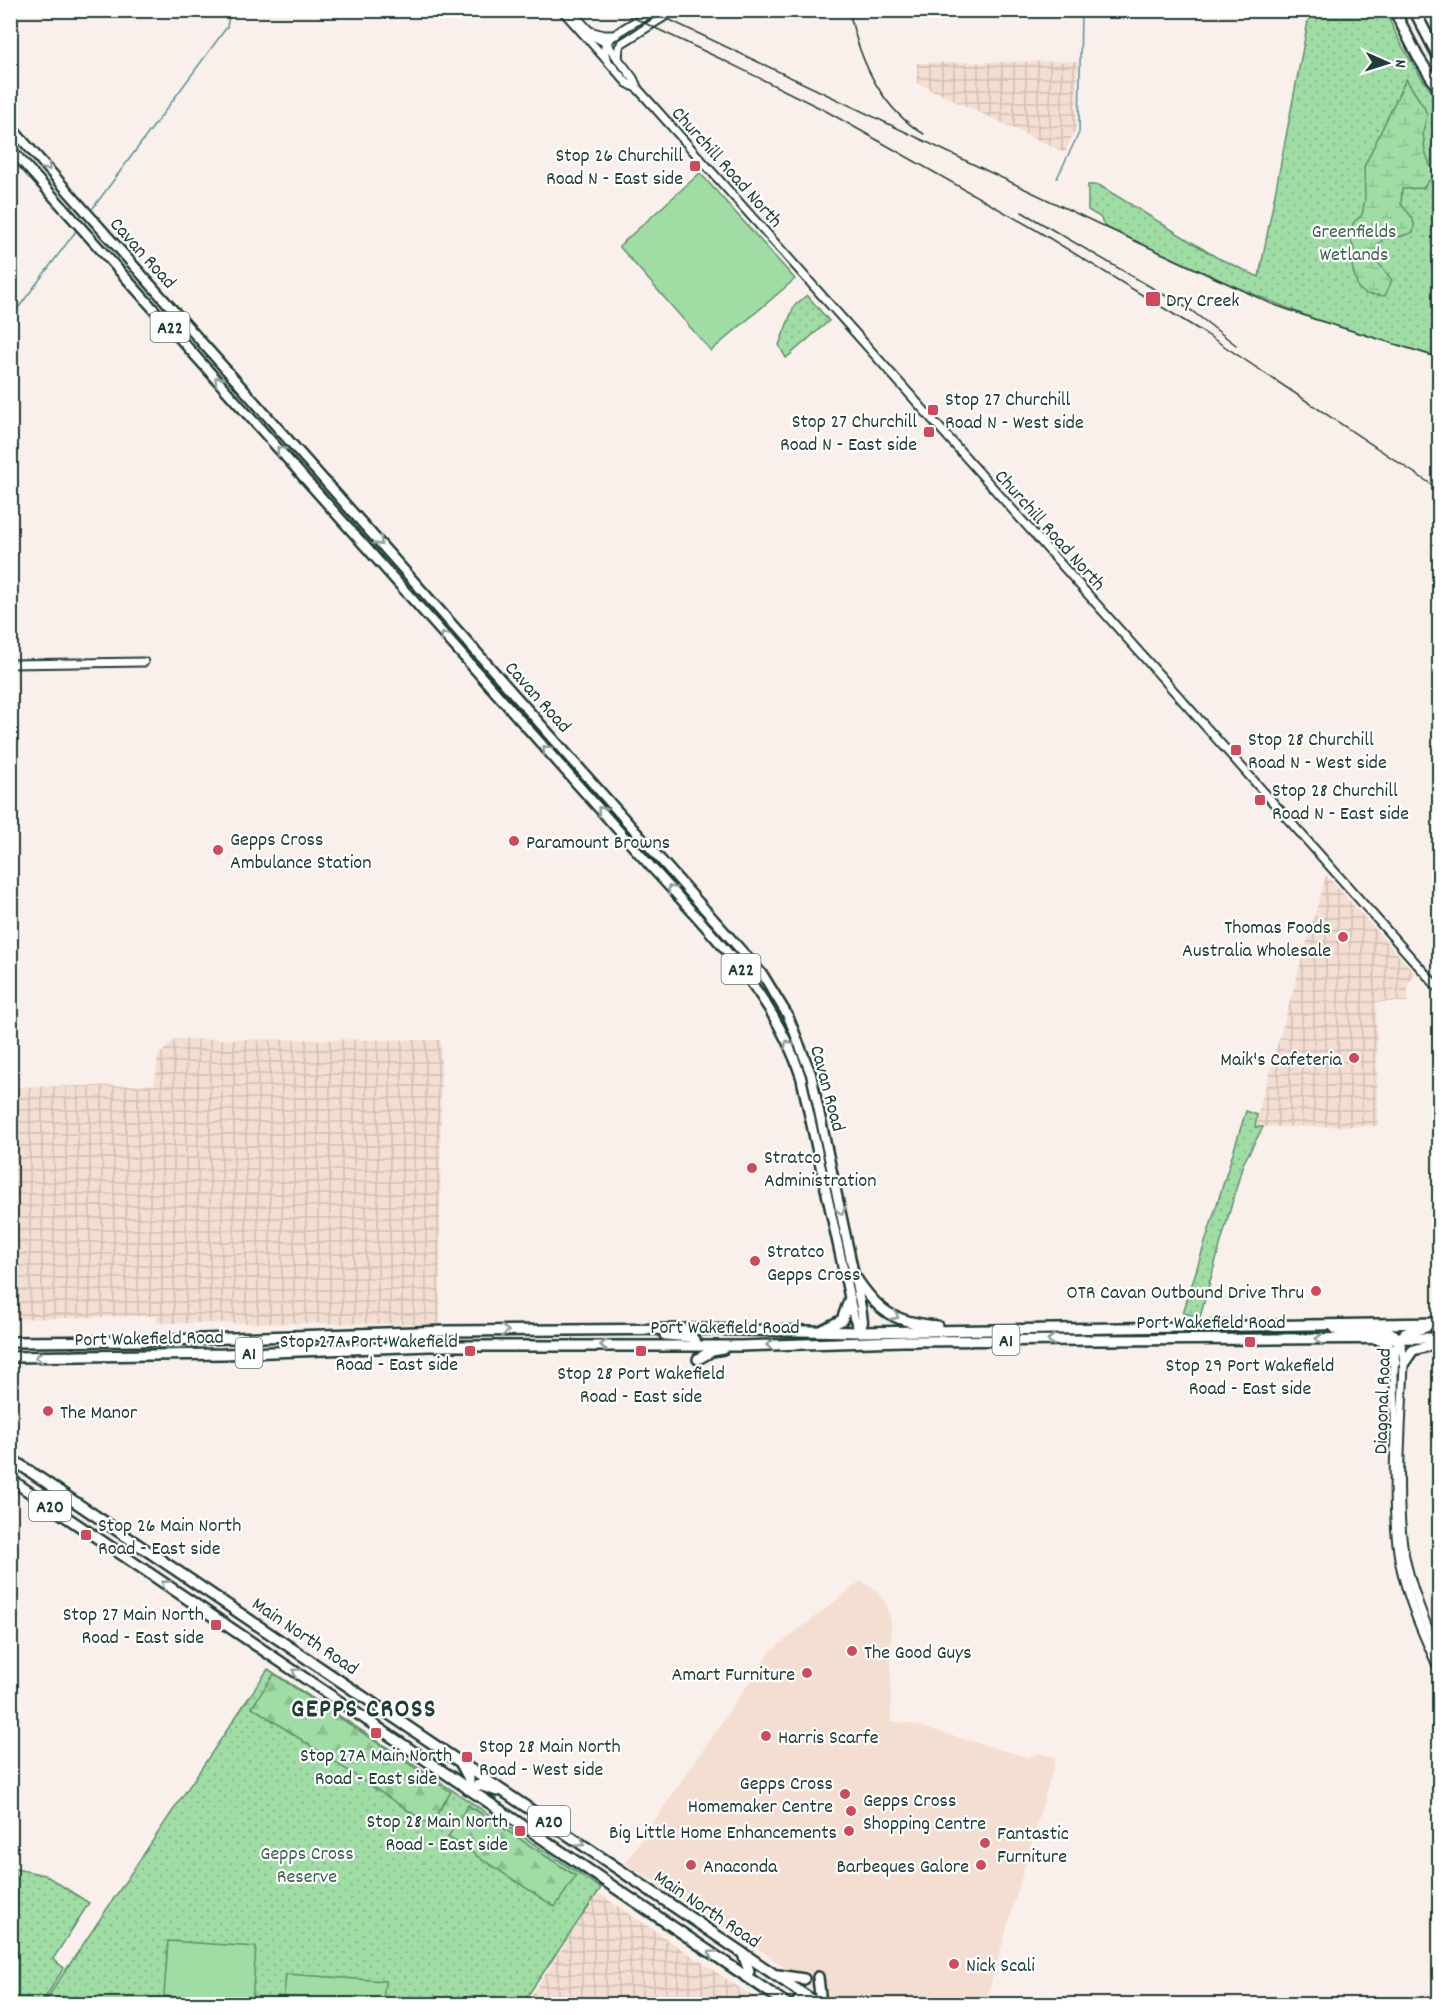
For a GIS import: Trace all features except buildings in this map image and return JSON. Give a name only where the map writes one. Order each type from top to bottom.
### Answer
[{"type":"highway","points":[[1394,10],[1418,57],[1440,91]]},
{"type":"highway","points":[[1414,10],[1440,60]]},
{"type":"highway","points":[[854,1275],[873,1301],[897,1319],[918,1324],[989,1331]]},
{"type":"highway","points":[[820,1331],[842,1320],[850,1298]]},
{"type":"highway","points":[[1302,1325],[1354,1332],[1387,1331],[1399,1339],[1406,1333],[1440,1324]]},
{"type":"highway","name":"Port Wakefield Road","points":[[11,1342],[447,1331],[860,1332],[1440,1324]]},
{"type":"highway","points":[[1081,1328],[1108,1336],[1109,1340]]},
{"type":"highway","points":[[648,1330],[658,1335],[692,1337],[697,1344]]},
{"type":"highway","points":[[430,1346],[447,1331],[453,1340],[471,1346]]},
{"type":"highway","points":[[800,1345],[860,1332],[873,1337],[903,1341]]},
{"type":"highway","points":[[224,1354],[225,1338]]},
{"type":"highway","name":"Port Wakefield Road","points":[[11,1357],[224,1354],[430,1346],[697,1344],[740,1346],[903,1341],[1440,1338]]},
{"type":"highway","points":[[1377,1340],[1392,1349],[1400,1363],[1413,1350],[1440,1343]]},
{"type":"highway","points":[[11,1342],[11,1357]]},
{"type":"highway","points":[[698,1359],[715,1350],[740,1346]]},
{"type":"highway","name":"Main North Road","points":[[10,1458],[819,2004]]},
{"type":"highway","name":"Main North Road","points":[[10,1479],[787,2004]]},
{"type":"highway","points":[[461,1761],[469,1779],[468,1789],[479,1785],[506,1792]]},
{"type":"highway","points":[[743,1954],[749,1971],[747,1977]]},
{"type":"highway","points":[[773,1974],[804,1979]]},
{"type":"highway","points":[[818,1977],[819,2004]]},
{"type":"highway","points":[[794,2004],[801,1993]]},
{"type":"main road","name":"Cavan Road","points":[[10,126],[720,924],[768,983],[788,1016],[805,1055],[817,1097],[863,1318],[860,1332]]},
{"type":"main road","name":"Cavan Road","points":[[10,148],[710,933],[762,995],[795,1059],[854,1318],[860,1332]]},
{"type":"main road","points":[[644,859],[664,862]]},
{"type":"main road","points":[[710,933],[720,924]]},
{"type":"street","name":"Churchill Road North","points":[[562,10],[627,83],[638,89]]},
{"type":"street","name":"Churchill Road North","points":[[570,10],[595,38],[606,43],[633,78],[638,89],[1440,990]]},
{"type":"street","points":[[606,58],[604,51],[606,43],[655,10]]},
{"type":"street","points":[[618,59],[619,47],[622,43],[675,10]]},
{"type":"street","points":[[589,31],[616,35]]},
{"type":"street","points":[[10,664],[144,662]]},
{"type":"street","name":"Diagonal Road","points":[[1399,1339],[1403,1541],[1416,1598],[1440,1656]]},
{"type":"street","name":"Diagonal Road","points":[[1400,1363],[1395,1509],[1400,1562],[1414,1612],[1440,1672]]},
{"type":"street","points":[[1435,1645],[1440,1635]]},
{"type":"shaded area","points":[[1078,61],[1076,128],[1065,153],[917,83],[917,63]]},
{"type":"shaded area","points":[[1326,875],[1415,973],[1408,984],[1408,1002],[1376,1002],[1378,1126],[1254,1127]]},
{"type":"shaded area","points":[[175,1039],[441,1040],[440,1324],[157,1323],[157,1316],[11,1319],[11,1087],[154,1085],[158,1056]]},
{"type":"shaded area","name":"Gepps Cross Shopping Centre","points":[[861,1581],[877,1591],[886,1604],[891,1621],[891,1721],[909,1723],[1026,1757],[1039,1753],[1056,1758],[985,2004],[835,2004],[756,1947],[625,1863],[771,1651]]},
{"type":"shaded area","points":[[598,1893],[764,2004],[526,2004]]},
{"type":"green space","name":"Greenfields Wetlands","points":[[1310,11],[1386,11],[1409,58],[1439,102],[1439,358],[1314,319],[1210,276],[1105,227],[1100,217],[1088,210],[1088,185],[1099,185],[1216,257],[1259,277]]},
{"type":"green space","points":[[1406,79],[1427,115],[1423,132],[1425,151],[1434,175],[1423,188],[1402,189],[1401,204],[1413,220],[1413,232],[1383,239],[1378,245],[1375,251],[1377,261],[1392,280],[1385,296],[1366,294],[1358,288],[1352,266],[1354,249],[1349,235],[1354,222],[1362,215],[1365,198],[1364,167]]},
{"type":"green space","points":[[700,173],[795,279],[711,351],[619,246]]},
{"type":"green space","points":[[807,295],[829,321],[786,358],[779,345],[794,306]]},
{"type":"green space","points":[[1246,1111],[1257,1115],[1255,1127],[1263,1127],[1243,1164],[1200,1317],[1183,1313]]},
{"type":"green space","name":"Gepps Cross Reserve","points":[[268,1669],[601,1888],[522,2004],[43,2004]]},
{"type":"green space","points":[[274,1674],[451,1792],[430,1825],[252,1707]]},
{"type":"green space","points":[[468,1805],[576,1876],[555,1907],[448,1837]]},
{"type":"green space","points":[[11,1868],[45,1875],[89,1903],[53,1959],[64,1968],[41,2004],[11,2004]]},
{"type":"green space","points":[[168,1941],[256,1947],[252,2002],[164,1996]]},
{"type":"green space","points":[[286,1974],[385,1981],[383,2004],[283,2004]]},
{"type":"waterway","points":[[93,208],[227,27],[230,10]]},
{"type":"waterway","points":[[1057,178],[1079,133],[1081,10]]},
{"type":"waterway","points":[[10,319],[76,231]]},
{"type":"railway","points":[[617,10],[826,111],[1036,230],[1206,334],[1440,490]]},
{"type":"railway","points":[[649,10],[1272,304],[1440,358]]},
{"type":"railway","points":[[849,10],[859,46],[874,80],[895,110],[924,134]]},
{"type":"railway","points":[[1022,212],[1192,311],[1236,345]]},
{"type":"place","name":"Stop 26 Churchill Road N - East side","points":[[695,166]]},
{"type":"place","name":"Dry Creek","points":[[1153,299]]},
{"type":"place","name":"Stop 27 Churchill Road N - West side","points":[[933,410]]},
{"type":"place","name":"Stop 27 Churchill Road N - East side","points":[[929,432]]},
{"type":"place","name":"Stop 28 Churchill Road N - West side","points":[[1236,750]]},
{"type":"place","name":"Stop 28 Churchill Road N - East side","points":[[1260,800]]},
{"type":"place","name":"Paramount Browns","points":[[514,841]]},
{"type":"place","name":"Gepps Cross Ambulance Station","points":[[218,850]]},
{"type":"place","name":"Thomas Foods Australia Wholesale","points":[[1343,937]]},
{"type":"place","name":"Maik's Cafeteria","points":[[1354,1058]]},
{"type":"place","name":"Stratco Administration","points":[[752,1168]]},
{"type":"place","name":"Stratco Gepps Cross","points":[[755,1261]]},
{"type":"place","name":"OTR Cavan Outbound Drive Thru","points":[[1316,1291]]},
{"type":"place","name":"Stop 29 Port Wakefield Road - East side","points":[[1250,1342]]},
{"type":"place","name":"Stop 27A Port Wakefield Road - East side","points":[[470,1351]]},
{"type":"place","name":"Stop 28 Port Wakefield Road - East side","points":[[641,1351]]},
{"type":"place","name":"The Manor","points":[[48,1411]]},
{"type":"place","name":"Stop 26 Main North Road - East side","points":[[86,1535]]},
{"type":"place","name":"Stop 27 Main North Road - East side","points":[[216,1625]]},
{"type":"place","name":"The Good Guys","points":[[852,1651]]},
{"type":"place","name":"Amart Furniture","points":[[807,1673]]},
{"type":"place","name":"Stop 27A Main North Road - East side","points":[[376,1733]]},
{"type":"place","name":"Harris Scarfe","points":[[766,1736]]},
{"type":"place","name":"Stop 28 Main North Road - West side","points":[[467,1757]]},
{"type":"place","name":"Gepps Cross Homemaker Centre","points":[[845,1794]]},
{"type":"place","name":"Gepps Cross Shopping Centre","points":[[851,1811]]},
{"type":"place","name":"Stop 28 Main North Road - East side","points":[[520,1831]]},
{"type":"place","name":"Big Little Home Enhancements","points":[[849,1831]]},
{"type":"place","name":"Fantastic Furniture","points":[[985,1843]]},
{"type":"place","name":"Anaconda","points":[[691,1865]]},
{"type":"place","name":"Barbeques Galore","points":[[981,1865]]},
{"type":"place","name":"Nick Scali","points":[[954,1964]]},
{"type":"district","name":"GEPPS CROSS","points":[[364,1707]]}]
